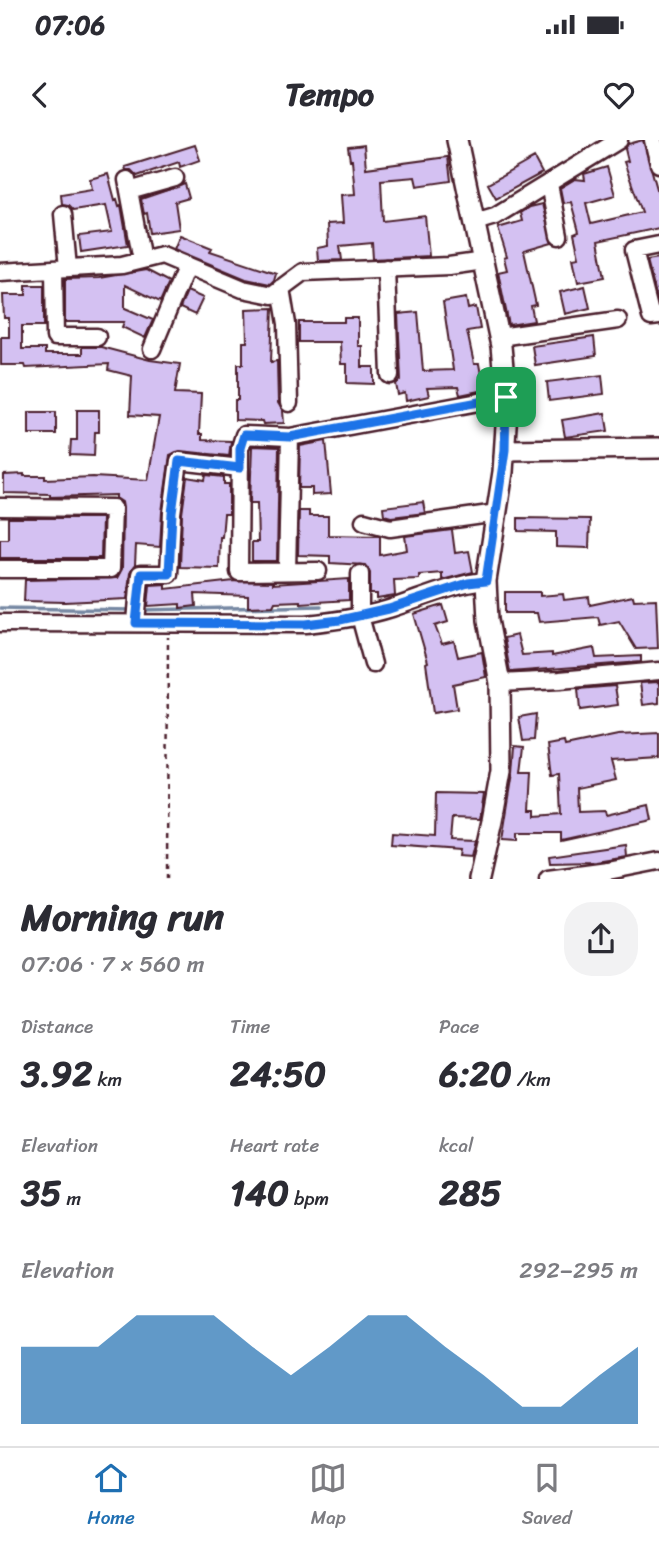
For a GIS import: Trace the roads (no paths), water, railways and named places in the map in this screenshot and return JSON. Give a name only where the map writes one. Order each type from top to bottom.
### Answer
[{"type":"street","points":[[457,140],[499,337],[506,397],[505,450],[486,581],[488,620],[500,683],[500,771],[479,879]]},
{"type":"street","points":[[475,222],[495,216],[619,140]]},
{"type":"street","points":[[653,140],[659,164]]},
{"type":"street","points":[[142,260],[128,186],[174,178]]},
{"type":"street","points":[[549,184],[559,236]]},
{"type":"street","points":[[63,214],[55,337],[97,337]]},
{"type":"street","points":[[659,245],[634,250],[651,317],[659,316]]},
{"type":"street","points":[[0,272],[122,265],[162,255],[243,289],[272,295],[303,272],[449,266],[484,261]]},
{"type":"street","points":[[152,349],[187,265]]},
{"type":"street","points":[[386,268],[390,375]]},
{"type":"street","points":[[281,288],[287,324],[289,403]]},
{"type":"street","points":[[499,337],[618,320]]},
{"type":"street","points":[[318,571],[239,572],[240,448],[244,435],[290,437],[506,397]]},
{"type":"street","points":[[287,571],[290,437]]},
{"type":"street","points":[[505,450],[659,448]]},
{"type":"street","points":[[0,569],[111,569],[141,574],[169,574],[172,513],[179,461],[240,468]]},
{"type":"street","points":[[0,507],[113,508],[111,569]]},
{"type":"street","points":[[364,521],[390,528],[497,513]]},
{"type":"street","points":[[136,623],[141,574]]},
{"type":"street","points":[[360,575],[360,616],[373,664]]},
{"type":"street","points":[[0,623],[306,624],[360,616],[468,583],[486,581]]},
{"type":"street","points":[[500,683],[659,671]]},
{"type":"street","points":[[548,879],[659,861]]},
{"type":"waterway","points":[[141,610],[321,606]]},
{"type":"waterway","points":[[0,608],[133,610]]}]
